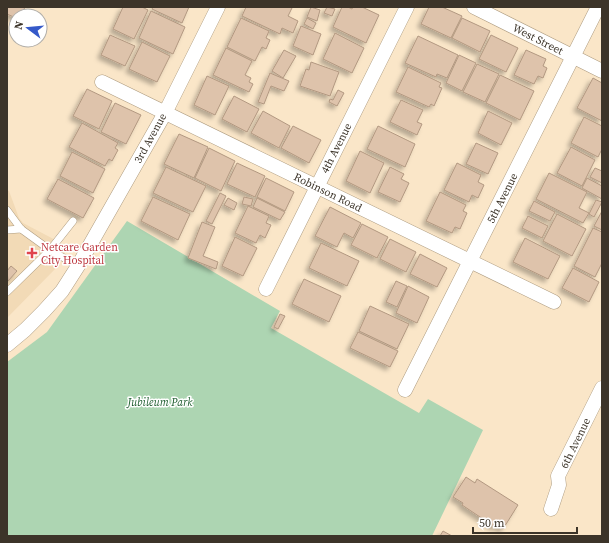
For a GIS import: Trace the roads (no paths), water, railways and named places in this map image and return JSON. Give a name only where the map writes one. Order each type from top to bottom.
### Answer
[{"type":"street","name":"3rd Avenue","points":[[7,345],[25,330],[62,291],[78,266],[165,113],[218,7]]},
{"type":"street","name":"4th Avenue","points":[[266,289],[407,7]]},
{"type":"street","name":"West Street","points":[[474,7],[602,71]]},
{"type":"street","name":"5th Avenue","points":[[405,390],[598,7]]},
{"type":"street","name":"Robinson Road","points":[[102,82],[554,302]]},
{"type":"street","name":"6th Avenue","points":[[551,509],[559,485],[558,476],[602,388]]},
{"type":"lane","points":[[7,210],[21,228],[50,250],[78,266]]},
{"type":"lane","points":[[7,292],[50,250],[73,221]]},
{"type":"lane","points":[[7,230],[21,228]]},
{"type":"place","name":"Netcare Garden City Hospital","points":[[32,253]]},
{"type":"park label","name":"Jubileum Park","points":[[160,402]]}]
